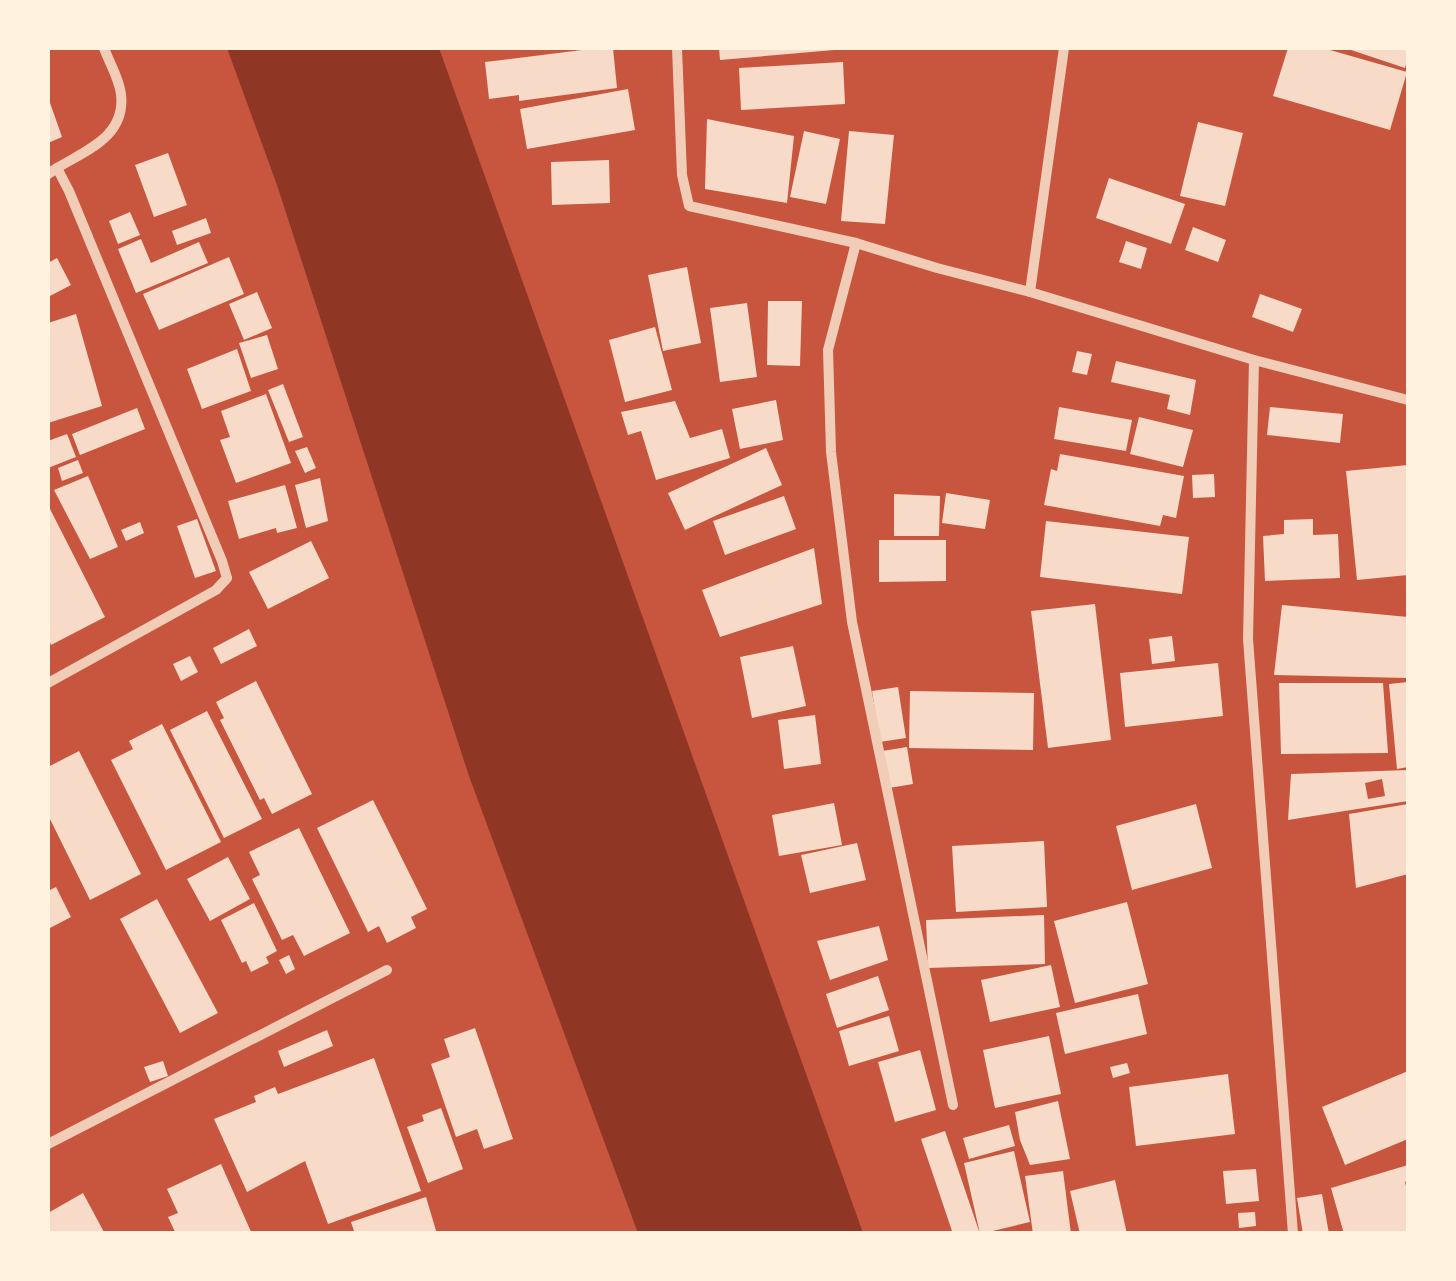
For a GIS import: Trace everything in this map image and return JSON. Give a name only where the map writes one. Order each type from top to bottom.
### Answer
[{"type":"street","points":[[48,683],[216,590],[226,578],[69,191],[52,171],[110,135],[118,117],[121,94],[104,48]]},
{"type":"street","points":[[678,48],[682,176],[689,206],[856,243],[1254,360],[1408,400]]},
{"type":"street","points":[[1030,292],[1064,48]]},
{"type":"street","points":[[856,243],[828,350],[831,452],[852,622],[954,1105]]},
{"type":"street","points":[[1254,360],[1248,638],[1292,1234]]},
{"type":"street","points":[[48,1144],[387,970]]},
{"type":"shaded area","points":[[227,48],[439,48],[863,1233],[638,1233],[469,776],[277,185]]},
{"type":"building","points":[[613,48],[617,88],[519,101],[519,95],[489,99],[485,62]]},
{"type":"building","points":[[719,48],[834,48],[834,50],[720,60]]},
{"type":"building","points":[[1288,48],[1323,48],[1407,72],[1390,130],[1273,96]]},
{"type":"building","points":[[1345,48],[1408,48],[1408,56],[1405,68]]},
{"type":"building","points":[[843,62],[845,104],[741,110],[739,68]]},
{"type":"building","points":[[628,89],[635,130],[527,149],[520,109]]},
{"type":"building","points":[[48,97],[62,137],[48,143]]},
{"type":"building","points":[[707,119],[794,136],[787,203],[705,189]]},
{"type":"building","points":[[1198,122],[1243,133],[1225,206],[1180,196]]},
{"type":"building","points":[[804,131],[840,139],[826,204],[790,197]]},
{"type":"building","points":[[849,131],[894,135],[885,224],[841,221]]},
{"type":"building","points":[[168,153],[187,205],[154,217],[135,165]]},
{"type":"building","points":[[609,160],[610,203],[552,205],[551,162]]},
{"type":"building","points":[[1109,178],[1185,204],[1171,244],[1096,218]]},
{"type":"building","points":[[130,212],[140,235],[118,244],[109,221]]},
{"type":"building","points":[[206,218],[211,233],[177,245],[172,231]]},
{"type":"building","points":[[1193,227],[1226,240],[1218,262],[1185,250]]},
{"type":"building","points":[[141,239],[151,263],[199,242],[208,263],[136,293],[118,249]]},
{"type":"building","points":[[1126,241],[1147,248],[1141,269],[1119,262]]},
{"type":"building","points":[[229,257],[244,294],[159,330],[143,294]]},
{"type":"building","points":[[57,258],[71,285],[48,297],[48,263]]},
{"type":"building","points":[[687,267],[701,343],[663,351],[648,275]]},
{"type":"building","points":[[257,292],[272,328],[244,340],[229,304]]},
{"type":"building","points":[[1260,294],[1302,309],[1293,332],[1252,317]]},
{"type":"building","points":[[768,301],[802,301],[800,366],[767,365]]},
{"type":"building","points":[[747,303],[757,377],[720,382],[710,308]]},
{"type":"building","points":[[76,314],[102,406],[48,423],[48,323]]},
{"type":"building","points":[[655,327],[672,390],[625,402],[609,340]]},
{"type":"building","points":[[267,335],[278,369],[251,378],[239,343]]},
{"type":"building","points":[[237,349],[251,391],[202,409],[187,369]]},
{"type":"building","points":[[1077,351],[1092,354],[1087,375],[1072,372]]},
{"type":"building","points":[[1116,361],[1196,380],[1190,415],[1167,409],[1170,395],[1111,382]]},
{"type":"building","points":[[283,384],[303,437],[289,442],[268,390]]},
{"type":"building","points":[[266,394],[291,463],[236,483],[220,440],[230,437],[221,411]]},
{"type":"building","points":[[776,400],[783,440],[740,449],[732,409]]},
{"type":"building","points":[[675,401],[690,438],[722,429],[730,458],[656,480],[641,431],[628,435],[621,412]]},
{"type":"building","points":[[1059,407],[1132,420],[1126,451],[1054,439]]},
{"type":"building","points":[[1270,407],[1343,414],[1340,443],[1267,435]]},
{"type":"building","points":[[137,408],[145,429],[80,455],[72,434]]},
{"type":"building","points":[[1139,417],[1193,430],[1183,467],[1130,454]]},
{"type":"building","points":[[67,434],[76,457],[48,468],[48,441]]},
{"type":"building","points":[[307,447],[316,468],[305,473],[295,451]]},
{"type":"building","points":[[766,448],[782,485],[685,530],[668,493]]},
{"type":"building","points":[[1060,454],[1184,476],[1176,518],[1163,515],[1160,526],[1044,505],[1051,469],[1057,471]]},
{"type":"building","points":[[78,460],[83,473],[62,481],[58,468]]},
{"type":"building","points":[[1408,465],[1408,575],[1357,580],[1346,471]]},
{"type":"building","points":[[1214,474],[1215,497],[1193,498],[1192,475]]},
{"type":"building","points":[[88,476],[118,547],[90,559],[54,490]]},
{"type":"building","points":[[320,478],[328,521],[306,528],[295,485]]},
{"type":"building","points":[[285,485],[297,528],[277,533],[276,528],[239,539],[228,501]]},
{"type":"building","points":[[946,493],[990,500],[985,529],[942,523]]},
{"type":"building","points":[[894,494],[940,496],[939,536],[894,536]]},
{"type":"building","points":[[784,496],[796,529],[725,555],[713,521]]},
{"type":"building","points":[[48,505],[105,617],[51,645],[48,637]]},
{"type":"building","points":[[197,519],[216,571],[195,578],[177,526]]},
{"type":"building","points":[[1313,519],[1313,535],[1338,534],[1340,578],[1265,581],[1263,536],[1284,534],[1284,520]]},
{"type":"building","points":[[1046,521],[1189,537],[1182,594],[1040,577]]},
{"type":"building","points":[[140,522],[144,533],[126,541],[121,530]]},
{"type":"building","points":[[879,540],[946,540],[946,581],[879,582]]},
{"type":"building","points":[[311,541],[329,578],[268,609],[249,572]]},
{"type":"building","points":[[814,548],[822,604],[720,637],[702,590]]},
{"type":"building","points":[[1095,604],[1111,740],[1048,748],[1031,611]]},
{"type":"building","points":[[1282,605],[1408,617],[1408,678],[1274,675]]},
{"type":"building","points":[[249,629],[257,646],[221,664],[213,648]]},
{"type":"building","points":[[1172,636],[1175,661],[1152,664],[1149,639]]},
{"type":"building","points":[[793,646],[806,706],[752,718],[740,657]]},
{"type":"building","points":[[190,656],[198,672],[181,681],[173,664]]},
{"type":"building","points":[[1218,663],[1223,716],[1125,727],[1120,673]]},
{"type":"building","points":[[256,681],[312,794],[272,814],[264,798],[260,800],[220,720],[224,718],[216,702]]},
{"type":"building","points":[[1408,682],[1408,767],[1397,769],[1389,684]]},
{"type":"building","points":[[1279,683],[1383,683],[1388,753],[1281,754]]},
{"type":"building","points":[[898,687],[906,738],[880,742],[872,691]]},
{"type":"building","points":[[910,691],[1034,693],[1033,750],[909,748]]},
{"type":"building","points":[[207,711],[262,819],[224,838],[170,730]]},
{"type":"building","points":[[815,715],[821,764],[784,769],[778,720]]},
{"type":"building","points":[[162,724],[221,842],[166,870],[111,760],[133,749],[129,741]]},
{"type":"building","points":[[907,747],[913,784],[889,788],[882,751]]},
{"type":"building","points":[[79,751],[141,874],[90,900],[48,815],[48,767]]},
{"type":"building","points":[[1408,770],[1408,801],[1288,820],[1291,774]],"holes":[[[1382,779],[1385,796],[1368,799],[1365,783]]]},
{"type":"building","points":[[373,800],[427,909],[411,917],[416,928],[387,943],[379,926],[368,932],[317,828]]},
{"type":"building","points":[[834,803],[842,845],[779,856],[772,815]]},
{"type":"building","points":[[1196,804],[1212,868],[1132,890],[1116,826]]},
{"type":"building","points":[[1408,804],[1408,874],[1356,888],[1349,814]]},
{"type":"building","points":[[299,828],[350,933],[304,956],[293,935],[282,940],[252,879],[260,875],[249,852]]},
{"type":"building","points":[[1044,841],[1047,907],[956,912],[952,846]]},
{"type":"building","points":[[857,843],[866,880],[810,893],[801,855]]},
{"type":"building","points":[[228,857],[250,899],[210,921],[187,879]]},
{"type":"building","points":[[56,887],[71,917],[48,929],[48,891]]},
{"type":"building","points":[[157,899],[218,1013],[180,1033],[120,919]]},
{"type":"building","points":[[1127,902],[1148,984],[1075,1003],[1054,921]]},
{"type":"building","points":[[254,903],[277,951],[266,957],[269,963],[251,972],[246,961],[242,963],[221,920]]},
{"type":"building","points":[[1044,915],[1045,964],[928,968],[926,920]]},
{"type":"building","points":[[879,926],[888,960],[830,980],[817,941]]},
{"type":"building","points":[[289,955],[295,969],[286,974],[279,960]]},
{"type":"building","points":[[1051,965],[1060,1007],[990,1022],[981,980]]},
{"type":"building","points":[[878,976],[889,1010],[837,1028],[826,994]]},
{"type":"building","points":[[1138,994],[1147,1034],[1065,1054],[1056,1013]]},
{"type":"building","points":[[889,1016],[899,1051],[849,1066],[839,1031]]},
{"type":"building","points":[[475,1028],[513,1139],[484,1149],[477,1129],[456,1137],[431,1064],[450,1057],[444,1039]]},
{"type":"building","points":[[327,1030],[333,1046],[284,1067],[278,1051]]},
{"type":"building","points":[[1049,1036],[1061,1094],[995,1108],[983,1050]]},
{"type":"building","points":[[920,1050],[936,1110],[895,1122],[878,1062]]},
{"type":"building","points":[[374,1058],[421,1191],[328,1224],[305,1161],[247,1192],[214,1119],[256,1102],[254,1096],[275,1087],[278,1094]]},
{"type":"building","points":[[163,1061],[168,1076],[150,1082],[144,1067]]},
{"type":"building","points":[[1127,1063],[1130,1073],[1113,1078],[1110,1067]]},
{"type":"building","points":[[1408,1071],[1408,1139],[1345,1165],[1322,1107]]},
{"type":"building","points":[[1228,1074],[1235,1134],[1136,1146],[1129,1087]]},
{"type":"building","points":[[1058,1101],[1070,1159],[1030,1165],[1015,1112]]},
{"type":"building","points":[[441,1108],[463,1169],[428,1183],[407,1127],[424,1121],[422,1115]]},
{"type":"building","points":[[1009,1125],[1015,1146],[969,1159],[963,1138]]},
{"type":"building","points":[[945,1131],[980,1234],[953,1234],[921,1139]]},
{"type":"building","points":[[1014,1151],[1030,1222],[980,1234],[964,1163]]},
{"type":"building","points":[[221,1164],[252,1234],[176,1234],[168,1217],[178,1213],[167,1189]]},
{"type":"building","points":[[1408,1165],[1408,1234],[1344,1234],[1331,1188]]},
{"type":"building","points":[[1256,1169],[1259,1201],[1226,1204],[1223,1171]]},
{"type":"building","points":[[1063,1171],[1071,1234],[1033,1234],[1025,1176]]},
{"type":"building","points":[[1115,1180],[1127,1234],[1080,1234],[1070,1191]]},
{"type":"building","points":[[83,1193],[105,1234],[48,1234],[48,1213]]},
{"type":"building","points":[[1322,1194],[1329,1234],[1303,1234],[1297,1198]]},
{"type":"building","points":[[426,1197],[437,1234],[355,1234],[351,1222]]},
{"type":"building","points":[[1255,1212],[1256,1226],[1239,1228],[1238,1213]]}]
